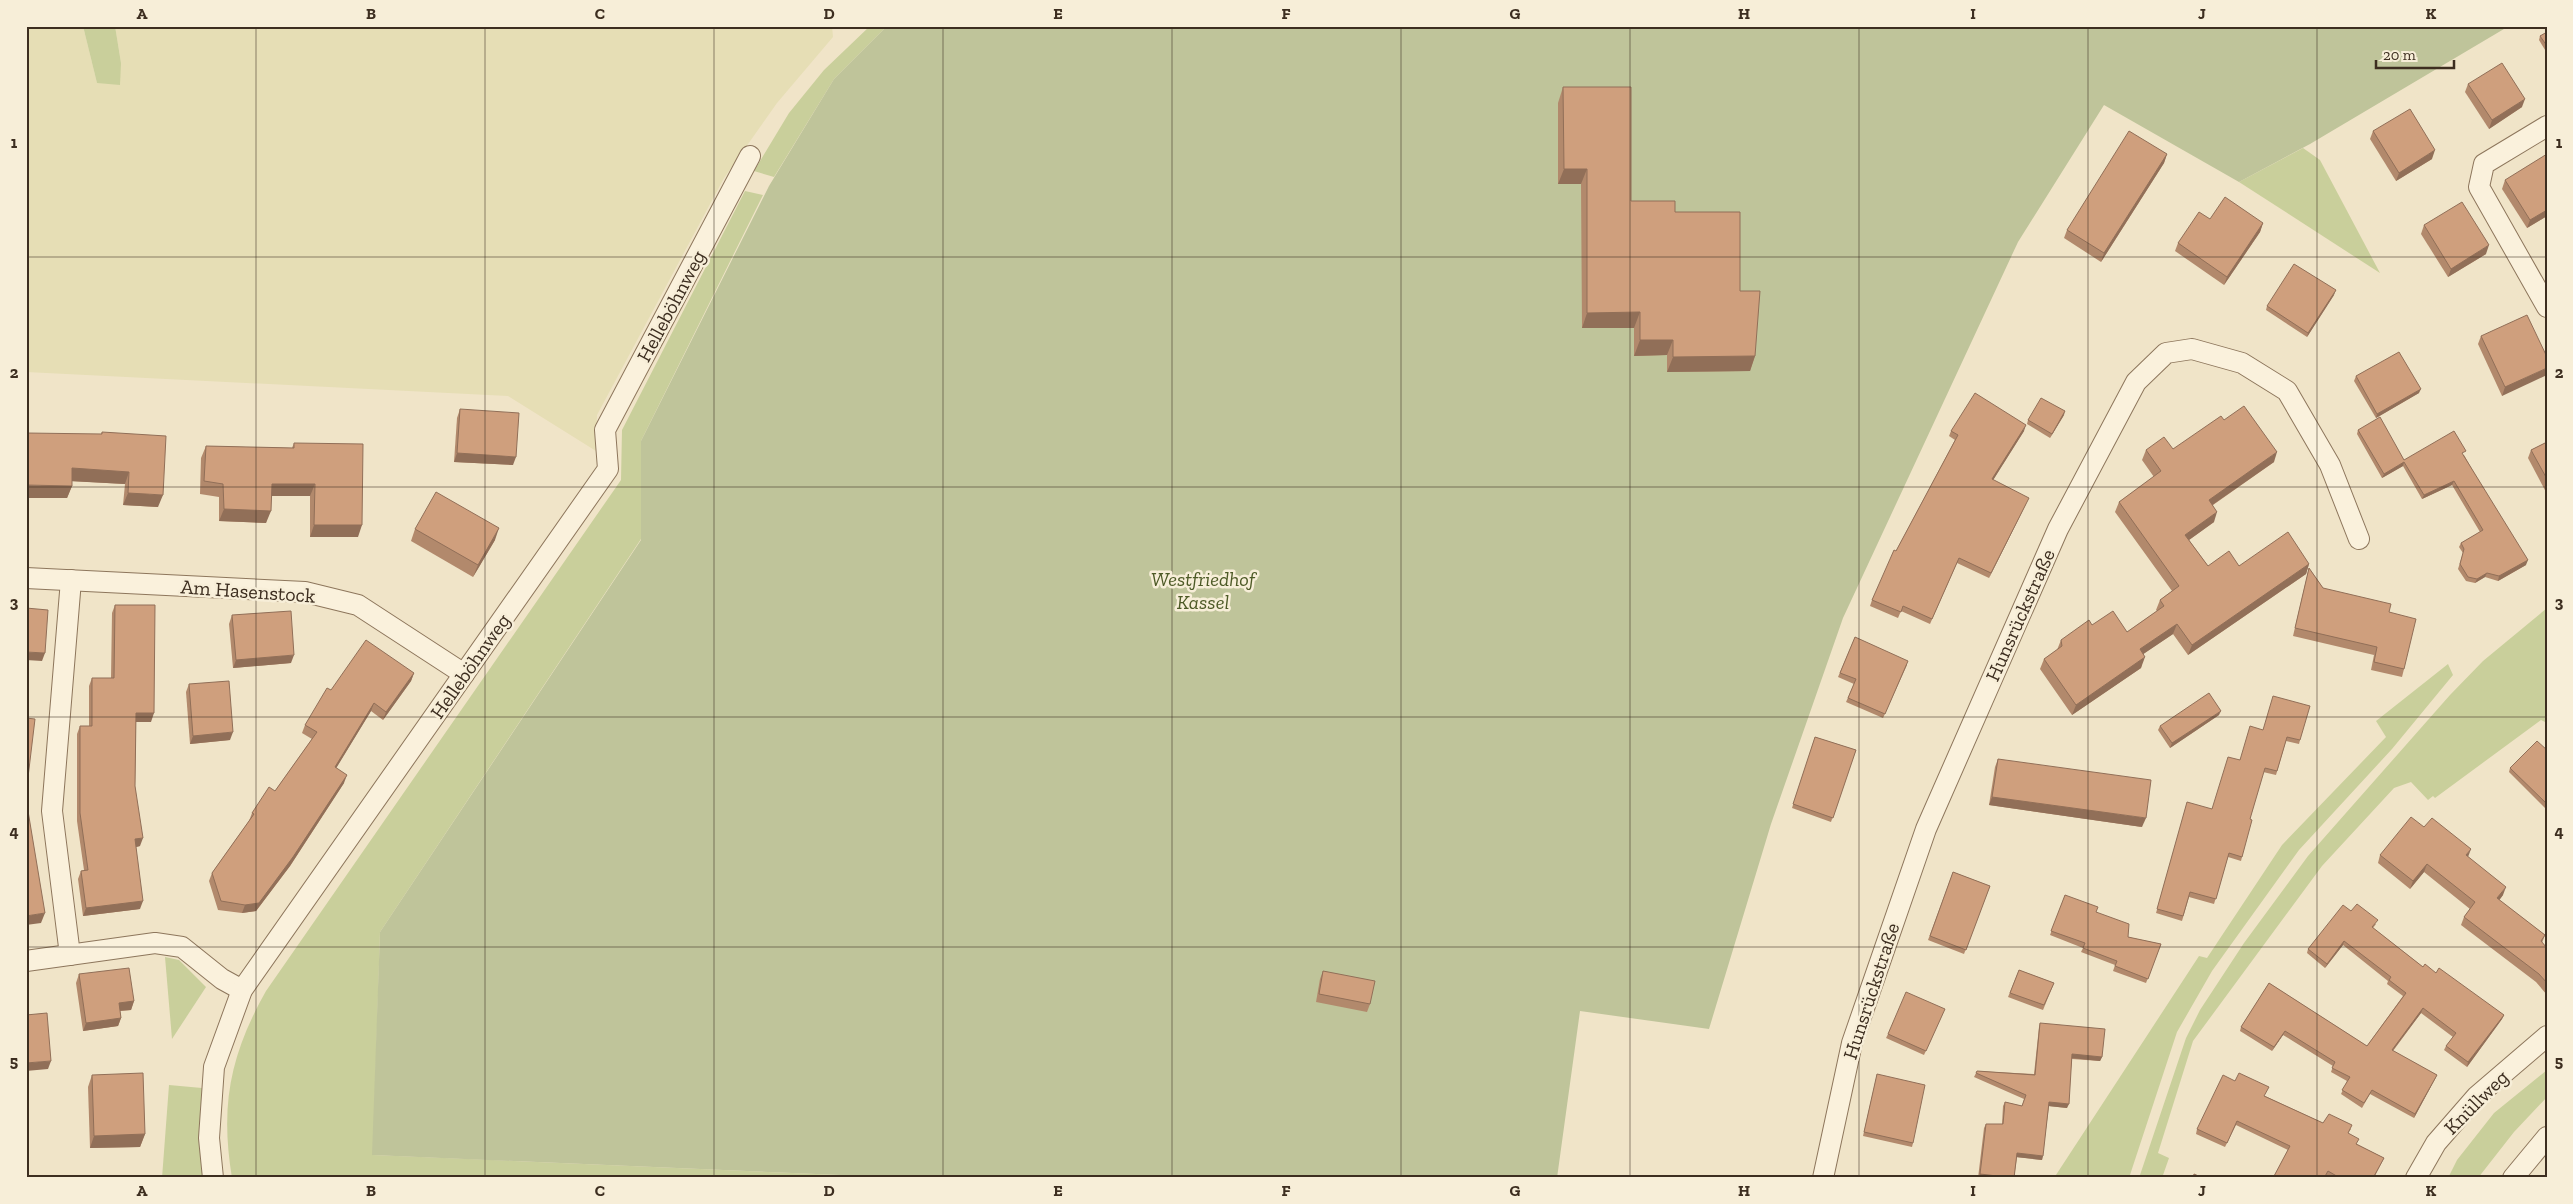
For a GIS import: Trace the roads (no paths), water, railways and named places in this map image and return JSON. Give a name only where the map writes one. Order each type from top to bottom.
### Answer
[{"type":"street","points":[[2547,126],[2484,164],[2479,187],[2547,307]]},
{"type":"street","name":"Helleböhnweg","points":[[212,1178],[209,1138],[214,1067],[242,990],[608,469],[605,430],[750,156]]},
{"type":"street","name":"Hunsrückstraße","points":[[1823,1178],[1852,1043],[1926,829],[2058,529],[2136,382],[2166,353],[2192,350],[2242,363],[2287,391],[2330,465],[2359,539]]},
{"type":"street","name":"Am Hasenstock","points":[[26,578],[305,592],[358,605],[464,674]]},
{"type":"street","points":[[70,955],[52,811],[71,580]]},
{"type":"street","points":[[26,961],[155,943],[182,947],[222,979],[242,990]]},
{"type":"street","name":"Knüllweg","points":[[2416,1178],[2436,1143],[2477,1096],[2547,1036]]},
{"type":"street","points":[[2513,1178],[2547,1137]]},
{"type":"park label","name":"Westfriedhof Kassel","points":[[1203,590]]}]
